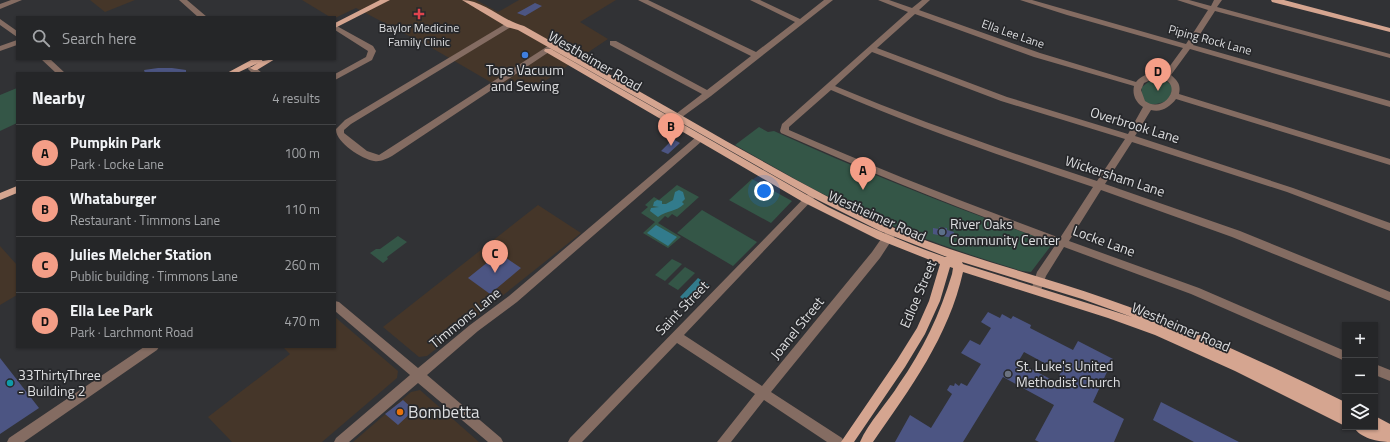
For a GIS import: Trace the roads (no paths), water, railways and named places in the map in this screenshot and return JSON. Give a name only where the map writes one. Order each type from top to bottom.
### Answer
[{"type":"main road","points":[[336,20],[376,0]]},
{"type":"main road","points":[[336,26],[386,0]]},
{"type":"main road","name":"Westheimer Road","points":[[466,0],[510,26],[515,32],[550,48],[675,120],[721,142],[752,164]]},
{"type":"main road","points":[[1275,0],[1390,30]]},
{"type":"main road","points":[[233,72],[256,60]]},
{"type":"main road","points":[[255,71],[268,60]]},
{"type":"main road","name":"Westheimer Road","points":[[675,120],[700,139],[752,164],[850,223],[890,235],[954,261],[1037,286],[1100,301],[1179,335],[1253,362],[1342,406]]},
{"type":"main road","points":[[700,139],[721,142]]},
{"type":"main road","points":[[0,190],[16,182]]},
{"type":"main road","points":[[0,197],[16,189]]},
{"type":"main road","name":"Edloe Street","points":[[847,442],[913,345],[954,261]]},
{"type":"main road","name":"Edloe Street","points":[[866,442],[920,363],[937,331],[944,314],[954,261]]},
{"type":"main road","name":"Westheimer Road","points":[[1179,335],[1342,418]]},
{"type":"main road","points":[[893,375],[907,383]]},
{"type":"main road","points":[[1378,424],[1390,430]]},
{"type":"main road","points":[[1366,430],[1390,442]]},
{"type":"street","points":[[0,7],[18,0]]},
{"type":"street","points":[[183,0],[202,16]]},
{"type":"street","points":[[642,0],[757,56]]},
{"type":"street","points":[[754,0],[801,22]]},
{"type":"street","points":[[675,120],[829,0]]},
{"type":"street","name":"Ella Lee Lane","points":[[882,0],[1037,55],[1138,85]]},
{"type":"street","points":[[829,86],[926,0]]},
{"type":"street","name":"Piping Rock Lane","points":[[1024,0],[1390,104]]},
{"type":"street","points":[[1181,0],[1390,56]]},
{"type":"street","points":[[1166,76],[1188,47],[1218,0]]},
{"type":"street","points":[[0,21],[16,34]]},
{"type":"street","points":[[510,26],[348,122],[340,129],[340,134],[369,157],[380,158],[389,154],[550,48]]},
{"type":"street","points":[[336,28],[370,48],[372,51],[369,58],[336,76]]},
{"type":"street","points":[[0,49],[16,42]]},
{"type":"street","points":[[613,43],[708,94]]},
{"type":"street","name":"Overbrook Lane","points":[[871,49],[1004,99],[1265,181],[1390,228]]},
{"type":"street","points":[[46,60],[61,72]]},
{"type":"street","points":[[1155,75],[1166,76],[1175,82],[1177,91],[1176,96],[1166,105],[1159,107],[1148,107],[1140,101],[1138,97],[1138,85],[1142,81],[1155,75]]},
{"type":"street","name":"Locke Lane","points":[[829,86],[785,126],[784,131],[906,184],[983,214],[1062,241],[1195,291],[1342,355]]},
{"type":"street","name":"Wickersham Lane","points":[[829,86],[888,112],[977,145],[1098,185],[1236,234],[1390,297]]},
{"type":"street","points":[[1176,96],[1239,114],[1390,162]]},
{"type":"street","points":[[1037,286],[1062,241],[1130,138],[1148,107]]},
{"type":"street","name":"Timmons Lane","points":[[340,442],[418,375],[513,299],[700,139]]},
{"type":"street","name":"Saint Street","points":[[574,442],[809,197]]},
{"type":"street","name":"Joanel Street","points":[[723,442],[890,235]]},
{"type":"street","points":[[336,306],[497,442]]},
{"type":"street","points":[[676,336],[838,442]]},
{"type":"street","points":[[14,442],[152,348]]},
{"type":"street","points":[[1378,370],[1390,376]]},
{"type":"water","points":[[679,190],[683,192],[685,199],[682,202],[684,204],[681,207],[658,217],[650,211],[651,208],[659,207],[653,206],[654,202],[657,200],[662,201],[662,204],[666,204],[673,200],[675,192]]},
{"type":"water","points":[[656,225],[677,237],[668,246],[647,233]]},
{"type":"water","points":[[698,278],[710,286],[691,304],[680,297]]},
{"type":"place","name":"Baylor Medicine Family Clinic","points":[[419,14]]},
{"type":"place","name":"Tops Vacuum and Sewing","points":[[525,55]]},
{"type":"place","name":"Ella Lee Park","points":[[1158,91]]},
{"type":"place","name":"Whataburger","points":[[671,146]]},
{"type":"place","name":"Pumpkin Park","points":[[863,190]]},
{"type":"place","name":"River Oaks Community Center","points":[[942,232]]},
{"type":"place","name":"Julies Melcher Station","points":[[495,273]]},
{"type":"place","name":"St. Luke's United Methodist Church","points":[[1008,374]]},
{"type":"place","name":"33ThirtyThree - Building 2","points":[[10,383]]},
{"type":"place","name":"Bombetta","points":[[400,412]]}]
